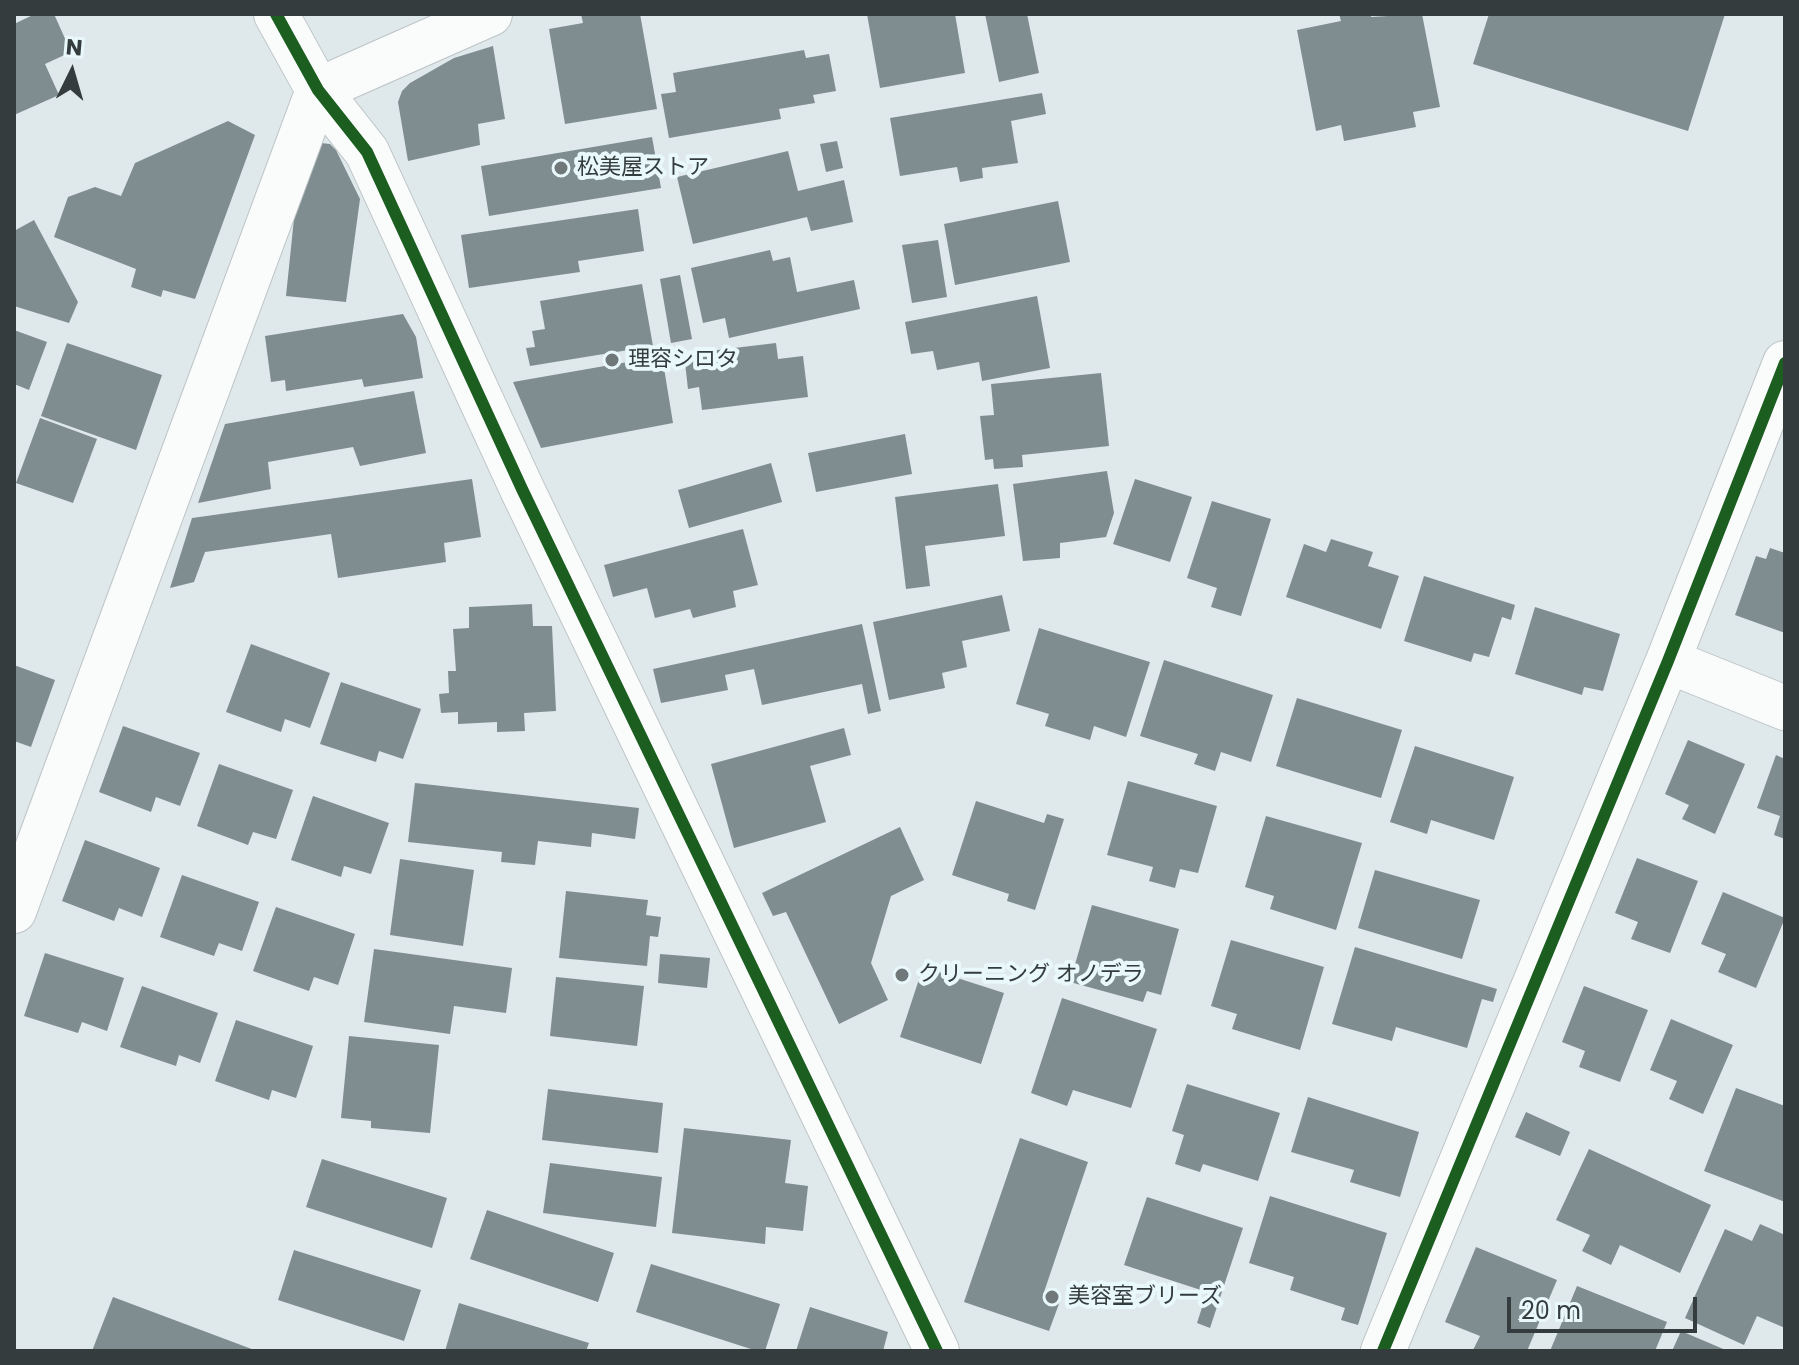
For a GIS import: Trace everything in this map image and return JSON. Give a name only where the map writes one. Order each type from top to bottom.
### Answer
[{"type":"street","points":[[276,14],[318,90],[367,152],[522,489],[937,1351]]},
{"type":"street","points":[[14,911],[318,90],[490,14]]},
{"type":"street","points":[[1383,1351],[1668,661],[1785,363]]},
{"type":"street","points":[[1668,661],[1785,708]]},
{"type":"building","points":[[35,14],[54,14],[71,52],[45,64],[59,95],[14,115],[14,24]]},
{"type":"building","points":[[581,14],[640,14],[657,109],[565,124],[549,29],[583,23]]},
{"type":"building","points":[[867,14],[955,14],[965,73],[880,88]]},
{"type":"building","points":[[985,14],[1027,14],[1039,73],[999,82]]},
{"type":"building","points":[[1339,14],[1371,14],[1371,17],[1422,14],[1440,107],[1413,112],[1416,127],[1344,141],[1341,125],[1316,131],[1297,30],[1341,21]]},
{"type":"building","points":[[1489,14],[1725,14],[1688,131],[1473,64]]},
{"type":"building","points":[[493,46],[505,119],[478,124],[480,145],[408,161],[398,102],[402,91],[410,83],[454,58]]},
{"type":"building","points":[[804,50],[806,58],[829,54],[836,91],[813,95],[815,103],[779,109],[781,119],[669,138],[661,94],[676,92],[673,73]]},
{"type":"building","points":[[1042,93],[1046,114],[1011,121],[1018,163],[982,168],[983,178],[960,182],[957,167],[900,176],[890,118]]},
{"type":"building","points":[[228,121],[255,135],[195,299],[163,290],[161,297],[131,287],[136,269],[54,237],[68,197],[95,187],[121,196],[135,163]]},
{"type":"building","points":[[652,137],[661,188],[489,216],[481,166]]},
{"type":"building","points":[[837,141],[843,168],[826,172],[820,144]]},
{"type":"building","points":[[321,143],[330,144],[336,150],[360,199],[346,302],[286,296],[295,209]]},
{"type":"building","points":[[788,151],[798,191],[844,180],[853,222],[811,231],[807,217],[693,244],[677,177]]},
{"type":"building","points":[[1058,201],[1070,262],[955,285],[944,224]]},
{"type":"building","points":[[638,209],[644,251],[578,261],[580,272],[469,288],[461,235]]},
{"type":"building","points":[[34,220],[78,302],[69,323],[14,306],[14,231]]},
{"type":"building","points":[[938,240],[947,297],[912,303],[902,245]]},
{"type":"building","points":[[770,250],[773,261],[790,257],[797,292],[854,280],[860,309],[729,338],[725,318],[703,323],[691,268]]},
{"type":"building","points":[[680,275],[692,339],[671,343],[660,279]]},
{"type":"building","points":[[642,284],[653,346],[530,366],[526,348],[535,347],[532,331],[545,329],[540,301]]},
{"type":"building","points":[[1037,296],[1050,368],[982,381],[979,362],[937,370],[933,351],[911,354],[905,322]]},
{"type":"building","points":[[403,314],[416,337],[423,378],[364,387],[362,379],[286,391],[285,380],[271,382],[265,336]]},
{"type":"building","points":[[14,330],[47,342],[29,390],[14,384]]},
{"type":"building","points":[[67,343],[162,375],[136,450],[41,416]]},
{"type":"building","points":[[776,343],[778,359],[803,356],[808,397],[702,410],[699,387],[688,389],[684,354]]},
{"type":"building","points":[[662,356],[673,423],[541,448],[513,382]]},
{"type":"building","points":[[1101,373],[1109,446],[1022,455],[1023,467],[994,469],[993,459],[985,460],[980,416],[994,415],[991,384]]},
{"type":"building","points":[[414,391],[426,453],[360,466],[353,447],[268,462],[271,489],[198,503],[225,424]]},
{"type":"building","points":[[40,418],[97,439],[73,503],[16,483]]},
{"type":"building","points":[[905,434],[912,474],[816,492],[808,453]]},
{"type":"building","points":[[771,463],[782,502],[689,528],[678,490]]},
{"type":"building","points":[[1107,471],[1114,513],[1106,537],[1060,543],[1060,558],[1023,561],[1013,484]]},
{"type":"building","points":[[472,479],[481,537],[444,543],[446,562],[338,578],[331,534],[205,552],[194,582],[170,588],[192,518]]},
{"type":"building","points":[[1135,479],[1192,497],[1170,562],[1113,544]]},
{"type":"building","points":[[998,484],[1005,536],[925,546],[930,586],[906,589],[895,497]]},
{"type":"building","points":[[1212,501],[1271,519],[1241,616],[1211,607],[1217,588],[1187,578]]},
{"type":"building","points":[[743,529],[758,585],[733,591],[736,607],[693,618],[690,609],[655,618],[647,588],[613,597],[604,565]]},
{"type":"building","points":[[1331,539],[1373,552],[1368,566],[1399,576],[1381,629],[1286,597],[1304,544],[1326,552]]},
{"type":"building","points":[[1770,548],[1785,553],[1785,633],[1735,615],[1756,556],[1766,559]]},
{"type":"building","points":[[1424,576],[1515,605],[1511,620],[1502,617],[1489,657],[1474,653],[1471,662],[1404,641]]},
{"type":"building","points":[[1002,595],[1010,631],[962,641],[967,667],[942,673],[945,688],[889,700],[873,622]]},
{"type":"building","points":[[532,604],[533,626],[552,626],[556,711],[524,713],[525,731],[497,732],[497,722],[458,724],[458,712],[441,713],[439,694],[449,693],[448,671],[456,671],[453,629],[469,628],[469,607]]},
{"type":"building","points":[[1535,607],[1620,634],[1603,691],[1584,687],[1582,695],[1515,674]]},
{"type":"building","points":[[862,624],[881,711],[868,714],[862,684],[762,705],[754,669],[725,675],[728,690],[661,703],[653,669]]},
{"type":"building","points":[[1039,628],[1150,662],[1126,737],[1094,726],[1090,740],[1045,726],[1049,714],[1016,704]]},
{"type":"building","points":[[251,644],[330,673],[310,728],[285,719],[281,732],[226,712]]},
{"type":"building","points":[[1164,660],[1273,695],[1251,762],[1221,752],[1215,771],[1194,764],[1198,754],[1140,736]]},
{"type":"building","points":[[14,665],[55,680],[31,747],[14,741]]},
{"type":"building","points":[[341,682],[421,709],[403,759],[379,751],[376,762],[320,744]]},
{"type":"building","points":[[1297,698],[1402,730],[1381,798],[1276,766]]},
{"type":"building","points":[[123,726],[200,753],[180,806],[156,797],[151,812],[99,792]]},
{"type":"building","points":[[844,728],[851,755],[810,766],[826,822],[734,848],[711,764]]},
{"type":"building","points":[[1688,740],[1745,764],[1715,834],[1682,819],[1689,805],[1665,794]]},
{"type":"building","points":[[1415,746],[1514,777],[1494,840],[1431,820],[1427,834],[1390,822]]},
{"type":"building","points":[[1776,755],[1785,759],[1785,839],[1774,835],[1780,816],[1757,808]]},
{"type":"building","points":[[219,764],[293,790],[276,839],[253,832],[248,845],[197,826]]},
{"type":"building","points":[[1128,781],[1217,806],[1198,873],[1180,869],[1175,888],[1149,881],[1153,867],[1107,855]]},
{"type":"building","points":[[415,783],[639,808],[635,839],[592,833],[591,847],[538,841],[535,865],[501,862],[502,852],[408,842]]},
{"type":"building","points":[[313,796],[389,823],[371,874],[344,866],[341,877],[291,860]]},
{"type":"building","points":[[976,801],[1044,823],[1047,814],[1064,819],[1035,910],[1007,901],[1009,894],[952,875]]},
{"type":"building","points":[[1266,816],[1362,843],[1336,930],[1270,909],[1274,896],[1245,887]]},
{"type":"building","points":[[900,827],[924,880],[891,896],[871,963],[888,1000],[839,1024],[786,912],[773,916],[762,893]]},
{"type":"building","points":[[85,840],[160,868],[142,917],[119,908],[114,921],[62,901]]},
{"type":"building","points":[[1637,858],[1698,881],[1670,953],[1631,939],[1638,922],[1615,913]]},
{"type":"building","points":[[400,859],[474,870],[463,946],[390,935]]},
{"type":"building","points":[[1375,870],[1480,900],[1462,959],[1358,928]]},
{"type":"building","points":[[182,875],[259,902],[242,951],[219,943],[214,956],[160,937]]},
{"type":"building","points":[[566,891],[648,900],[646,915],[661,917],[658,937],[650,936],[647,966],[559,958]]},
{"type":"building","points":[[1723,892],[1785,918],[1756,988],[1718,972],[1726,954],[1701,944]]},
{"type":"building","points":[[1092,905],[1179,929],[1161,995],[1147,991],[1143,1002],[1070,982]]},
{"type":"building","points":[[276,907],[355,934],[338,985],[314,977],[309,991],[253,971]]},
{"type":"building","points":[[1231,940],[1324,967],[1300,1050],[1232,1029],[1237,1014],[1211,1006]]},
{"type":"building","points":[[1355,947],[1497,989],[1493,1002],[1482,999],[1467,1048],[1396,1027],[1392,1041],[1332,1024]]},
{"type":"building","points":[[374,949],[512,968],[506,1013],[454,1006],[450,1034],[364,1022]]},
{"type":"building","points":[[45,953],[124,978],[107,1031],[82,1022],[78,1033],[24,1016]]},
{"type":"building","points":[[660,954],[710,958],[707,988],[658,983]]},
{"type":"building","points":[[923,967],[1004,993],[981,1064],[900,1037]]},
{"type":"building","points":[[556,977],[644,986],[637,1046],[550,1036]]},
{"type":"building","points":[[142,986],[218,1013],[200,1063],[179,1055],[176,1066],[120,1047]]},
{"type":"building","points":[[1584,986],[1648,1010],[1620,1082],[1579,1067],[1585,1051],[1562,1042]]},
{"type":"building","points":[[1062,998],[1157,1029],[1131,1108],[1073,1090],[1067,1106],[1031,1093]]},
{"type":"building","points":[[1671,1019],[1733,1045],[1703,1114],[1669,1099],[1677,1081],[1650,1070]]},
{"type":"building","points":[[236,1020],[313,1046],[296,1098],[272,1090],[269,1100],[215,1081]]},
{"type":"building","points":[[349,1036],[439,1045],[430,1133],[371,1128],[371,1121],[341,1118]]},
{"type":"building","points":[[1187,1084],[1280,1113],[1258,1181],[1203,1164],[1200,1172],[1175,1164],[1184,1135],[1172,1131]]},
{"type":"building","points":[[1736,1088],[1785,1106],[1785,1202],[1704,1171]]},
{"type":"building","points":[[548,1089],[663,1103],[658,1153],[542,1140]]},
{"type":"building","points":[[1308,1097],[1419,1132],[1400,1197],[1350,1182],[1354,1170],[1291,1152]]},
{"type":"building","points":[[1526,1112],[1570,1132],[1560,1156],[1515,1137]]},
{"type":"building","points":[[684,1128],[791,1140],[785,1183],[808,1186],[803,1231],[766,1227],[765,1244],[672,1233]]},
{"type":"building","points":[[1020,1138],[1088,1162],[1043,1295],[1060,1301],[1049,1331],[964,1302]]},
{"type":"building","points":[[1589,1149],[1711,1205],[1680,1273],[1620,1245],[1611,1265],[1582,1251],[1590,1235],[1556,1220]]},
{"type":"building","points":[[322,1159],[447,1198],[432,1248],[306,1207]]},
{"type":"building","points":[[550,1163],[662,1177],[656,1227],[543,1213]]},
{"type":"building","points":[[1270,1196],[1387,1233],[1358,1325],[1341,1320],[1345,1308],[1290,1290],[1294,1277],[1249,1263]]},
{"type":"building","points":[[1147,1197],[1243,1228],[1210,1328],[1197,1323],[1207,1292],[1124,1265]]},
{"type":"building","points":[[487,1210],[614,1253],[598,1302],[470,1259]]},
{"type":"building","points":[[1760,1224],[1785,1235],[1785,1328],[1757,1316],[1744,1345],[1685,1318],[1725,1229],[1752,1241]]},
{"type":"building","points":[[1476,1247],[1557,1280],[1527,1351],[1473,1350],[1480,1336],[1445,1322]]},
{"type":"building","points":[[294,1250],[421,1290],[404,1341],[278,1300]]},
{"type":"building","points":[[651,1264],[780,1304],[765,1351],[636,1312]]},
{"type":"building","points":[[1577,1286],[1667,1322],[1655,1351],[1550,1351]]},
{"type":"building","points":[[113,1297],[257,1351],[92,1351]]},
{"type":"building","points":[[459,1303],[589,1343],[586,1351],[445,1351]]},
{"type":"building","points":[[810,1307],[888,1332],[883,1351],[796,1351]]},
{"type":"building","points":[[1681,1331],[1728,1351],[1672,1351]]},
{"type":"cycle path","points":[[276,14],[318,90],[367,152],[522,489],[937,1351]]},
{"type":"cycle path","points":[[1383,1351],[1668,661],[1785,363]]},
{"type":"place","name":"松美屋ストア","points":[[561,168]]},
{"type":"place","name":"理容シロタ","points":[[612,360]]},
{"type":"place","name":"クリーニング オノデラ","points":[[902,975]]},
{"type":"place","name":"美容室ブリーズ","points":[[1052,1297]]}]
